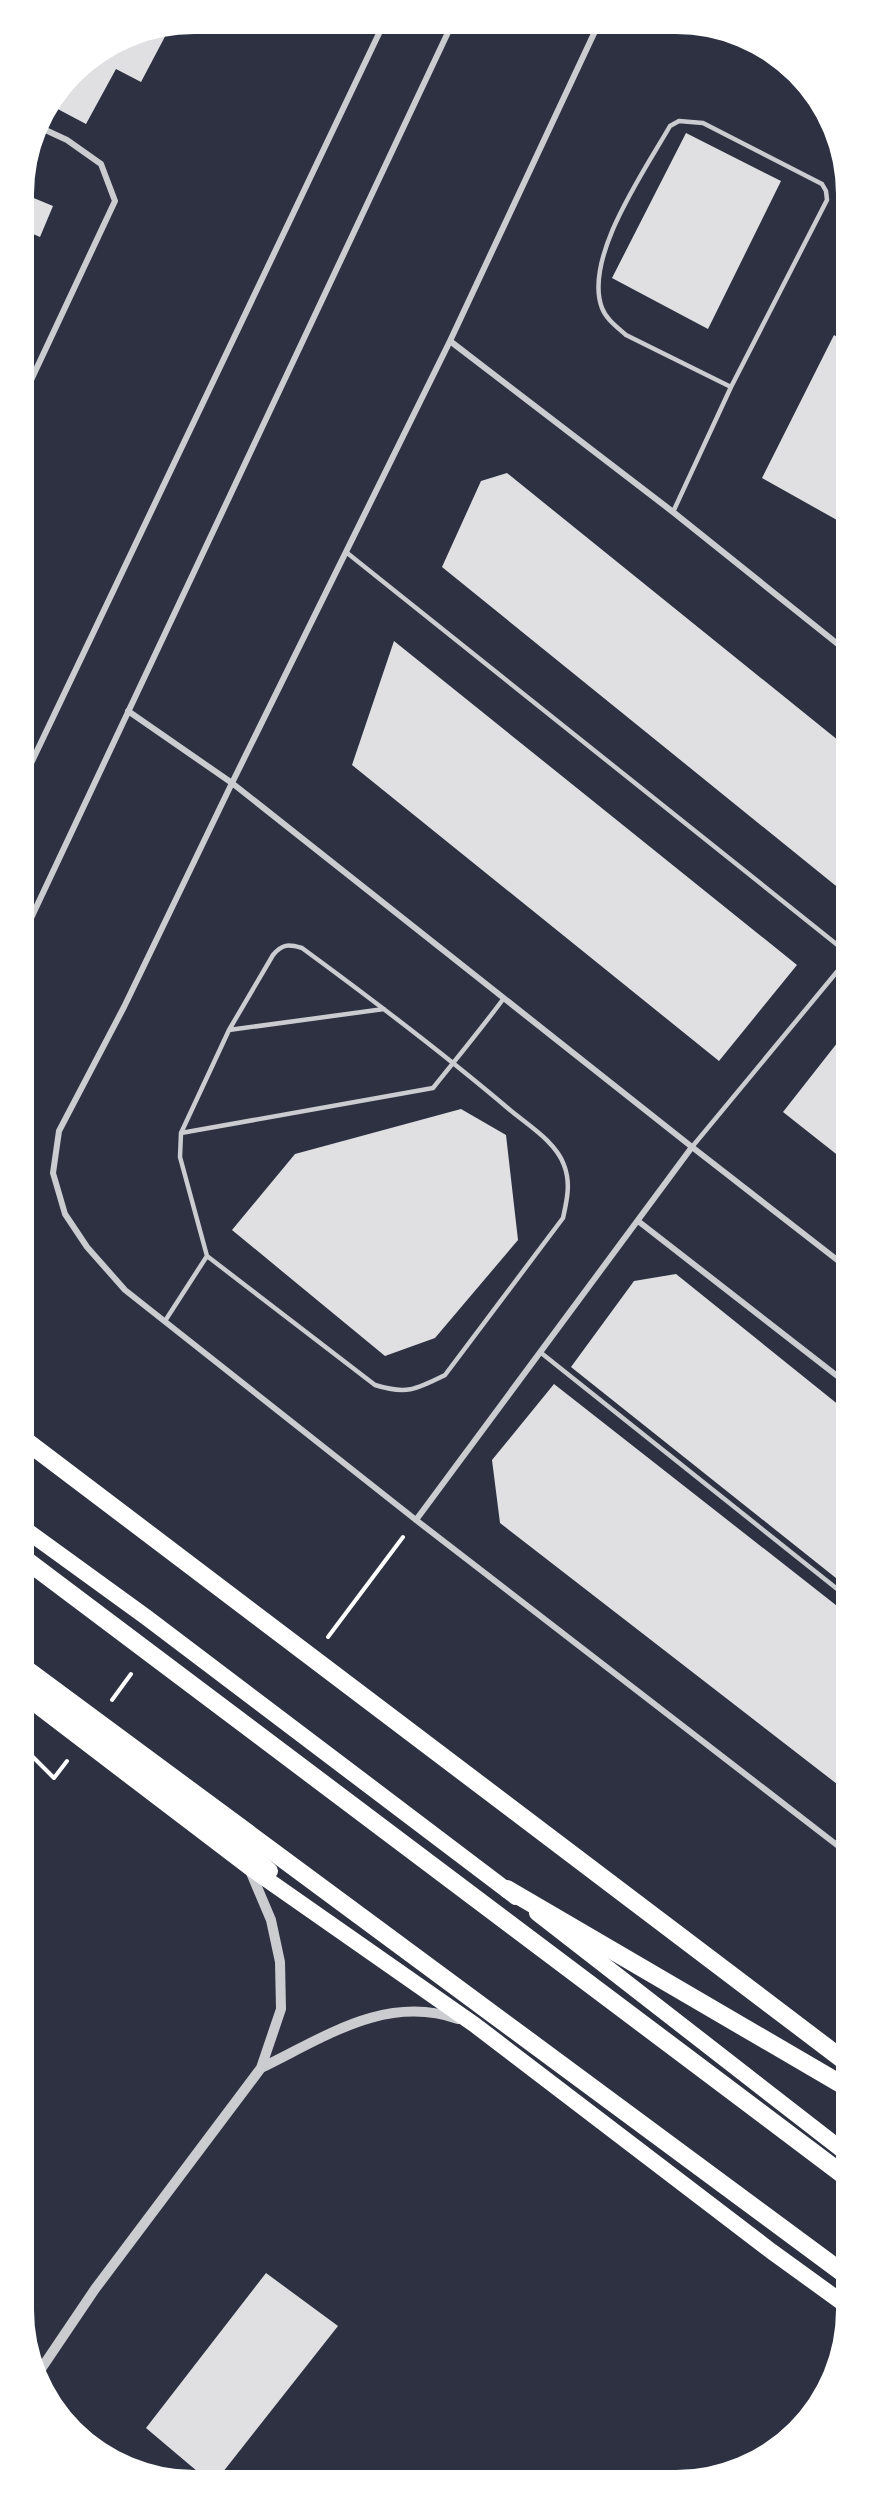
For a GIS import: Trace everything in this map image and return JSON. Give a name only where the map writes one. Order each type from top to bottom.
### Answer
[{"type":"highway","points":[[34,1447],[836,2054]]},
{"type":"highway","points":[[34,1536],[507,1889],[631,1988],[836,2145]]},
{"type":"highway","points":[[34,1566],[836,2169]]},
{"type":"highway","points":[[34,1675],[836,2268]]},
{"type":"highway","points":[[34,1689],[233,1838],[322,1918]]},
{"type":"highway","points":[[34,1703],[249,1867],[475,2025],[836,2298]]},
{"type":"highway","points":[[507,1889],[836,2080]]},
{"type":"street","points":[[35,756],[379,34]]},
{"type":"street","points":[[35,910],[447,34]]},
{"type":"street","points":[[594,34],[450,341],[124,1007],[59,1131],[53,1173],[65,1214],[87,1247],[125,1290],[416,1520],[836,1844]]},
{"type":"street","points":[[35,372],[115,201],[100,164],[67,140],[48,131]]},
{"type":"street","points":[[450,341],[673,512],[836,643]]},
{"type":"street","points":[[128,711],[232,783],[692,1148],[836,1259]]},
{"type":"street","points":[[416,1520],[692,1148]]},
{"type":"street","points":[[638,1221],[836,1375]]},
{"type":"street","points":[[44,2364],[95,2289],[261,2068],[280,2009],[280,1962],[271,1920],[249,1867]]},
{"type":"street","points":[[261,2068],[365,2018],[405,2010],[440,2013],[475,2025]]},
{"type":"lane","points":[[673,512],[730,387],[827,200],[826,190],[822,184],[703,123],[679,121],[670,126],[608,238],[597,282],[602,308],[612,323],[626,335],[730,387]]},
{"type":"lane","points":[[346,552],[836,944]]},
{"type":"lane","points":[[287,944],[302,948],[385,1009],[454,1062],[550,1144],[564,1164],[569,1192],[562,1218],[446,1376],[419,1388],[396,1392],[375,1385],[207,1256],[180,1157],[181,1133],[229,1030],[279,948],[287,944]]},
{"type":"lane","points":[[692,1148],[836,973]]},
{"type":"lane","points":[[181,1133],[433,1088],[504,998]]},
{"type":"lane","points":[[229,1030],[385,1009]]},
{"type":"lane","points":[[165,1321],[207,1256]]},
{"type":"lane","points":[[540,1352],[836,1588]]},
{"type":"path","points":[[321,1646],[416,1520]]},
{"type":"path","points":[[109,1704],[137,1666]]},
{"type":"path","points":[[34,1758],[54,1778],[68,1760]]},
{"type":"building","points":[[164,38],[141,82],[116,69],[86,124],[59,110],[81,81],[115,56],[143,43]]},
{"type":"building","points":[[686,133],[781,181],[708,329],[612,278]]},
{"type":"building","points":[[35,199],[53,206],[40,237],[35,235]]},
{"type":"building","points":[[834,335],[836,336],[836,520],[762,478]]},
{"type":"building","points":[[507,473],[836,739],[836,886],[442,567],[481,481]]},
{"type":"building","points":[[394,641],[797,965],[719,1061],[352,765]]},
{"type":"building","points":[[836,1044],[836,1154],[783,1112]]},
{"type":"building","points":[[461,1109],[506,1135],[518,1240],[435,1338],[385,1356],[232,1230],[295,1154]]},
{"type":"building","points":[[676,1274],[836,1403],[836,1578],[571,1367],[634,1281]]},
{"type":"building","points":[[554,1384],[836,1605],[836,1783],[500,1523],[492,1460]]},
{"type":"building","points":[[266,2273],[338,2326],[225,2470],[196,2470],[146,2428]]}]
